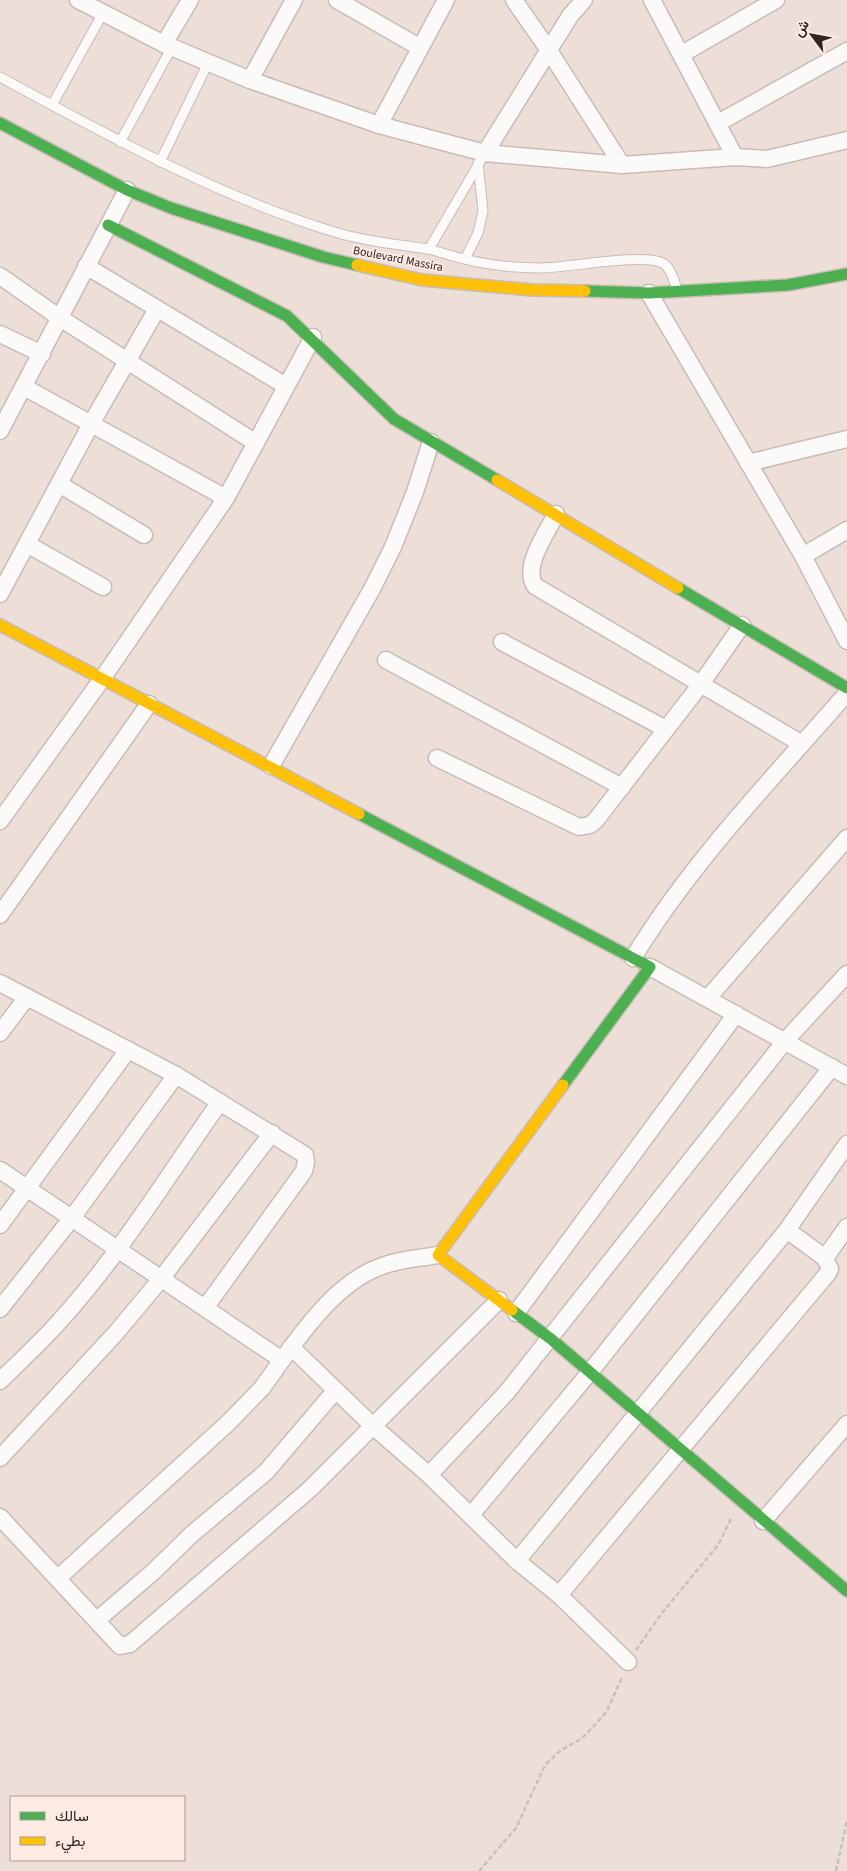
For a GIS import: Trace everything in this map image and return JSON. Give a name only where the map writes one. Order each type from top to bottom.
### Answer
[{"type":"street","points":[[168,46],[190,0]]},
{"type":"street","points":[[250,80],[294,0]]},
{"type":"street","points":[[338,0],[420,47]]},
{"type":"street","points":[[380,125],[446,0]]},
{"type":"street","points":[[514,0],[548,49],[622,165]]},
{"type":"street","points":[[482,158],[548,49],[570,16],[584,0]]},
{"type":"street","points":[[652,0],[735,157]]},
{"type":"street","points":[[682,54],[776,0]]},
{"type":"street","points":[[82,1],[168,46],[250,80],[482,158],[622,165],[735,157],[767,159],[847,140]]},
{"type":"street","points":[[718,124],[847,51]]},
{"type":"street","name":"Boulevard Massira","points":[[0,123],[127,190],[171,208],[323,257],[422,280],[532,290],[649,292],[788,285],[847,274]]},
{"type":"street","points":[[0,431],[127,190]]},
{"type":"street","points":[[108,225],[287,316],[313,337],[368,398],[394,419],[847,688]]},
{"type":"street","points":[[86,266],[286,386]]},
{"type":"street","points":[[0,276],[60,318],[256,443]]},
{"type":"street","points":[[649,292],[803,556],[841,613],[847,641]]},
{"type":"street","points":[[0,594],[91,424],[157,309]]},
{"type":"street","points":[[0,334],[42,354]]},
{"type":"street","points":[[0,821],[102,679],[226,498],[313,337]]},
{"type":"street","points":[[24,387],[226,498]]},
{"type":"street","points":[[748,463],[847,439]]},
{"type":"street","points":[[270,766],[367,597],[393,547],[415,492],[431,442]]},
{"type":"street","points":[[60,484],[144,535]]},
{"type":"street","points":[[556,514],[532,563],[531,581],[535,586],[802,744]]},
{"type":"street","points":[[803,556],[847,530]]},
{"type":"street","points":[[27,544],[103,587]]},
{"type":"street","points":[[0,625],[650,967],[847,1076]]},
{"type":"street","points":[[437,758],[579,827],[590,825],[622,787],[701,684],[742,626]]},
{"type":"street","points":[[502,642],[666,729]]},
{"type":"street","points":[[386,660],[622,787]]},
{"type":"street","points":[[633,958],[668,904],[722,836],[847,693]]},
{"type":"street","points":[[0,915],[149,704]]},
{"type":"street","points":[[708,998],[847,838]]},
{"type":"street","points":[[58,1578],[228,1423],[262,1388],[286,1354],[326,1306],[350,1283],[385,1265],[438,1255],[650,967]]},
{"type":"street","points":[[428,1475],[507,1392],[551,1339],[785,1041],[847,974]]},
{"type":"street","points":[[0,983],[176,1075],[305,1155],[304,1171],[205,1308]]},
{"type":"street","points":[[0,1033],[27,997]]},
{"type":"street","points":[[516,1313],[736,1014]]},
{"type":"street","points":[[0,1225],[128,1050]]},
{"type":"street","points":[[471,1516],[590,1372],[832,1067]]},
{"type":"street","points":[[0,1309],[72,1218],[176,1075]]},
{"type":"street","points":[[0,1381],[58,1323],[116,1249],[220,1102]]},
{"type":"street","points":[[0,1458],[115,1334],[161,1279],[272,1133]]},
{"type":"street","points":[[517,1561],[787,1230],[847,1144]]},
{"type":"street","points":[[0,1170],[205,1308],[286,1354],[335,1391],[428,1475],[517,1561],[559,1594],[628,1662]]},
{"type":"street","points":[[825,1258],[847,1228]]},
{"type":"street","points":[[559,1594],[828,1273],[830,1269],[825,1258],[787,1230]]},
{"type":"street","points":[[438,1255],[551,1339],[847,1592]]},
{"type":"street","points":[[0,1517],[120,1646],[136,1640],[310,1490],[499,1300]]},
{"type":"street","points":[[97,1620],[153,1572],[192,1534],[266,1472],[335,1391]]},
{"type":"street","points":[[763,1521],[844,1435]]},
{"type":"lane","points":[[52,105],[103,13]]},
{"type":"lane","points":[[120,142],[168,46]]},
{"type":"lane","points":[[160,162],[208,63]]},
{"type":"lane","points":[[0,77],[160,162],[280,214],[333,232],[371,242],[429,250],[465,259],[538,268],[581,266],[625,260],[654,261],[664,264],[670,271],[678,291]]},
{"type":"lane","points":[[429,250],[482,158]]},
{"type":"lane","points":[[465,259],[478,233],[483,211],[482,158]]},
{"type":"path","points":[[479,1871],[516,1828],[545,1765],[561,1750],[582,1739],[607,1711],[628,1662],[662,1613],[718,1545],[725,1534],[738,1500]]},
{"type":"path","points":[[836,1871],[847,1820]]},
{"type":"traffic: fast","points":[[0,123],[127,190],[171,208],[323,257],[357,265]]},
{"type":"traffic: fast","points":[[108,225],[287,316],[394,419],[497,480]]},
{"type":"traffic: fast","points":[[585,291],[649,293],[788,285],[847,274]]},
{"type":"traffic: fast","points":[[678,588],[847,688]]},
{"type":"traffic: fast","points":[[359,814],[650,967],[563,1085]]},
{"type":"traffic: fast","points":[[512,1310],[551,1339],[847,1591]]},
{"type":"traffic: slow","points":[[357,265],[422,280],[532,290],[585,291]]},
{"type":"traffic: slow","points":[[497,480],[678,588]]},
{"type":"traffic: slow","points":[[0,625],[359,814]]},
{"type":"traffic: slow","points":[[512,1310],[438,1255],[563,1085]]}]
